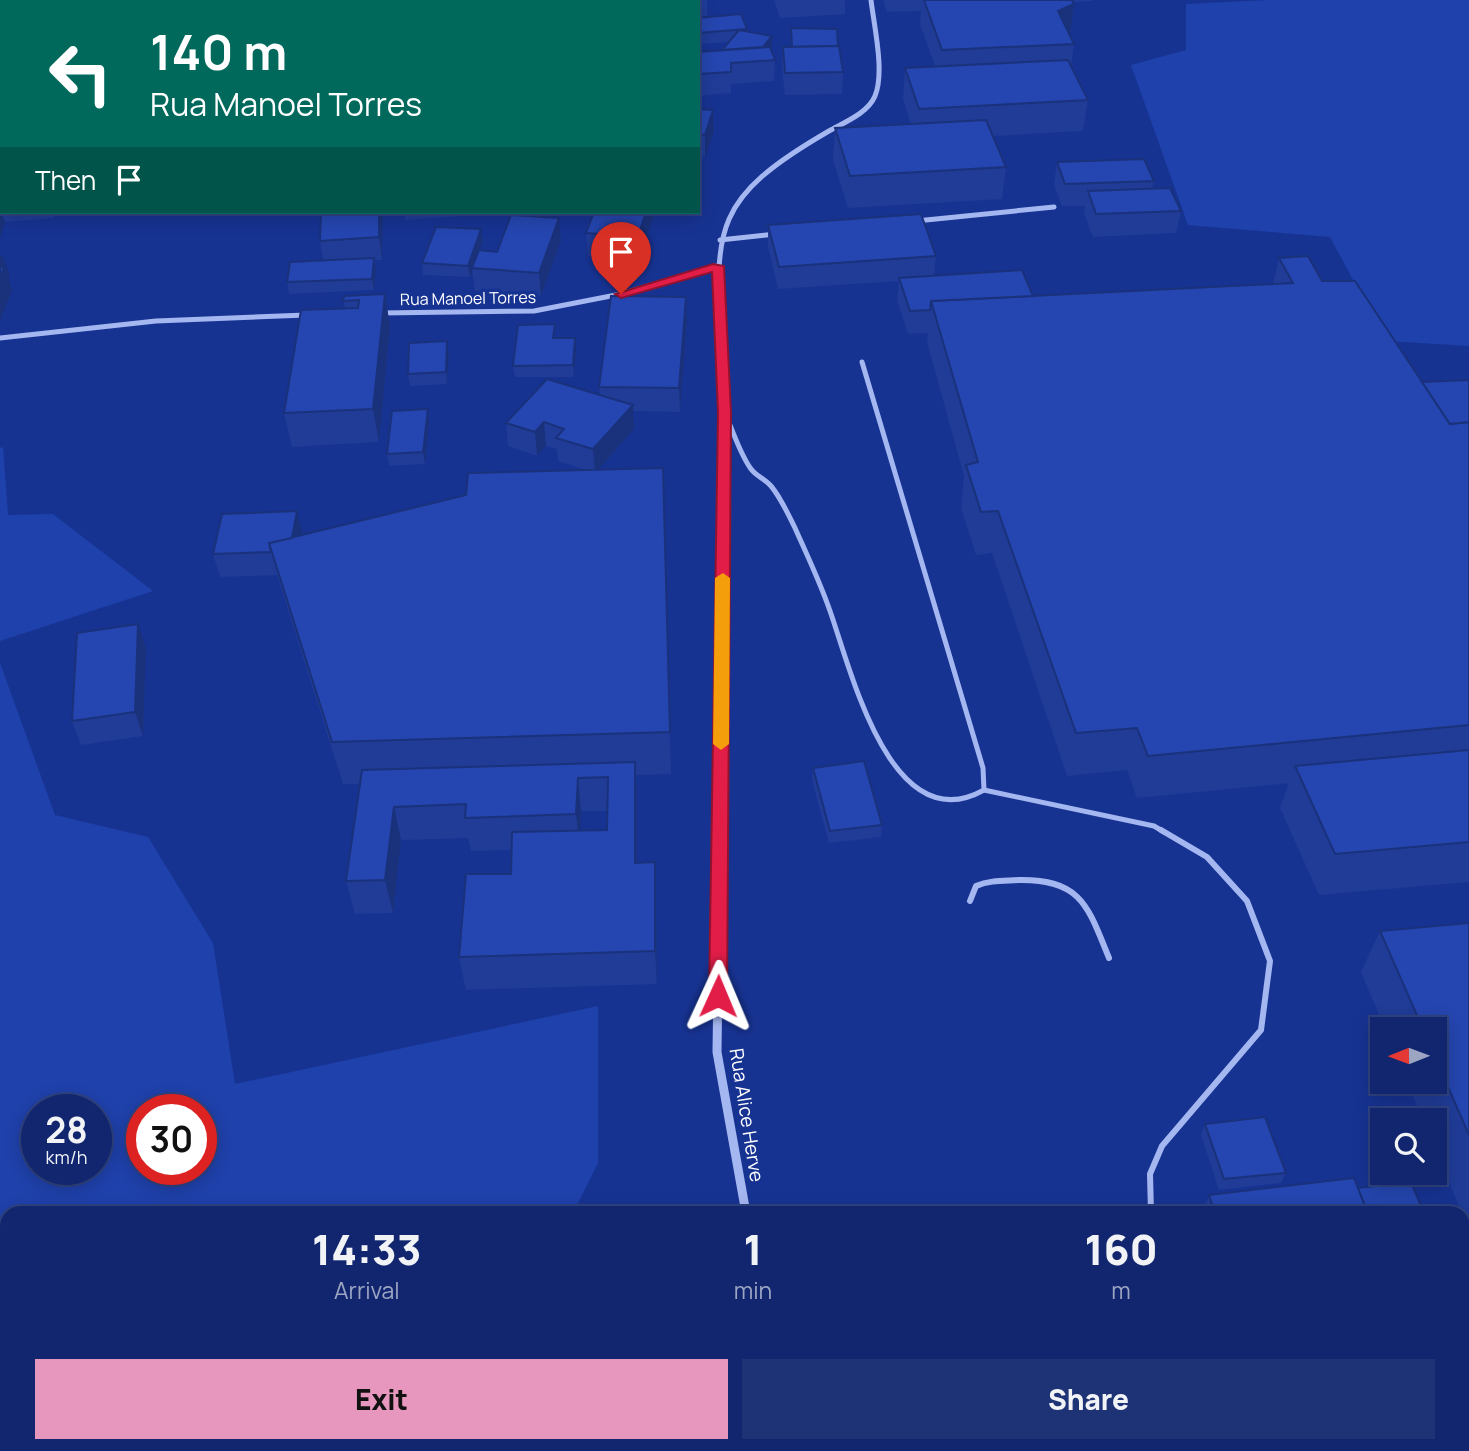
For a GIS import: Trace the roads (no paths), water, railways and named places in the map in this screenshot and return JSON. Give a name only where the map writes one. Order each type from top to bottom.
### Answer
[{"type":"street","points":[[718,266],[720,240],[731,212],[758,178],[791,153],[864,110],[875,97],[879,78],[871,0]]},
{"type":"street","points":[[907,221],[1054,207]]},
{"type":"street","points":[[720,240],[786,233]]},
{"type":"street","name":"Rua Manoel Torres","points":[[373,313],[534,311],[621,294],[718,266]]},
{"type":"street","name":"Rua Alice Herve","points":[[718,266],[725,413],[717,1052],[745,1206]]},
{"type":"street","points":[[0,338],[156,321],[319,315]]},
{"type":"lane","points":[[725,413],[752,471],[771,486],[810,560],[869,715],[893,764],[905,778],[929,796],[959,801],[974,798],[984,790],[986,779],[862,362]]},
{"type":"lane","points":[[984,790],[1153,826],[1207,857],[1247,901],[1270,961],[1261,1030],[1162,1146],[1150,1174],[1151,1206]]},
{"type":"lane","points":[[970,901],[976,886],[987,880],[1042,880],[1067,887],[1087,904],[1109,958]]}]
